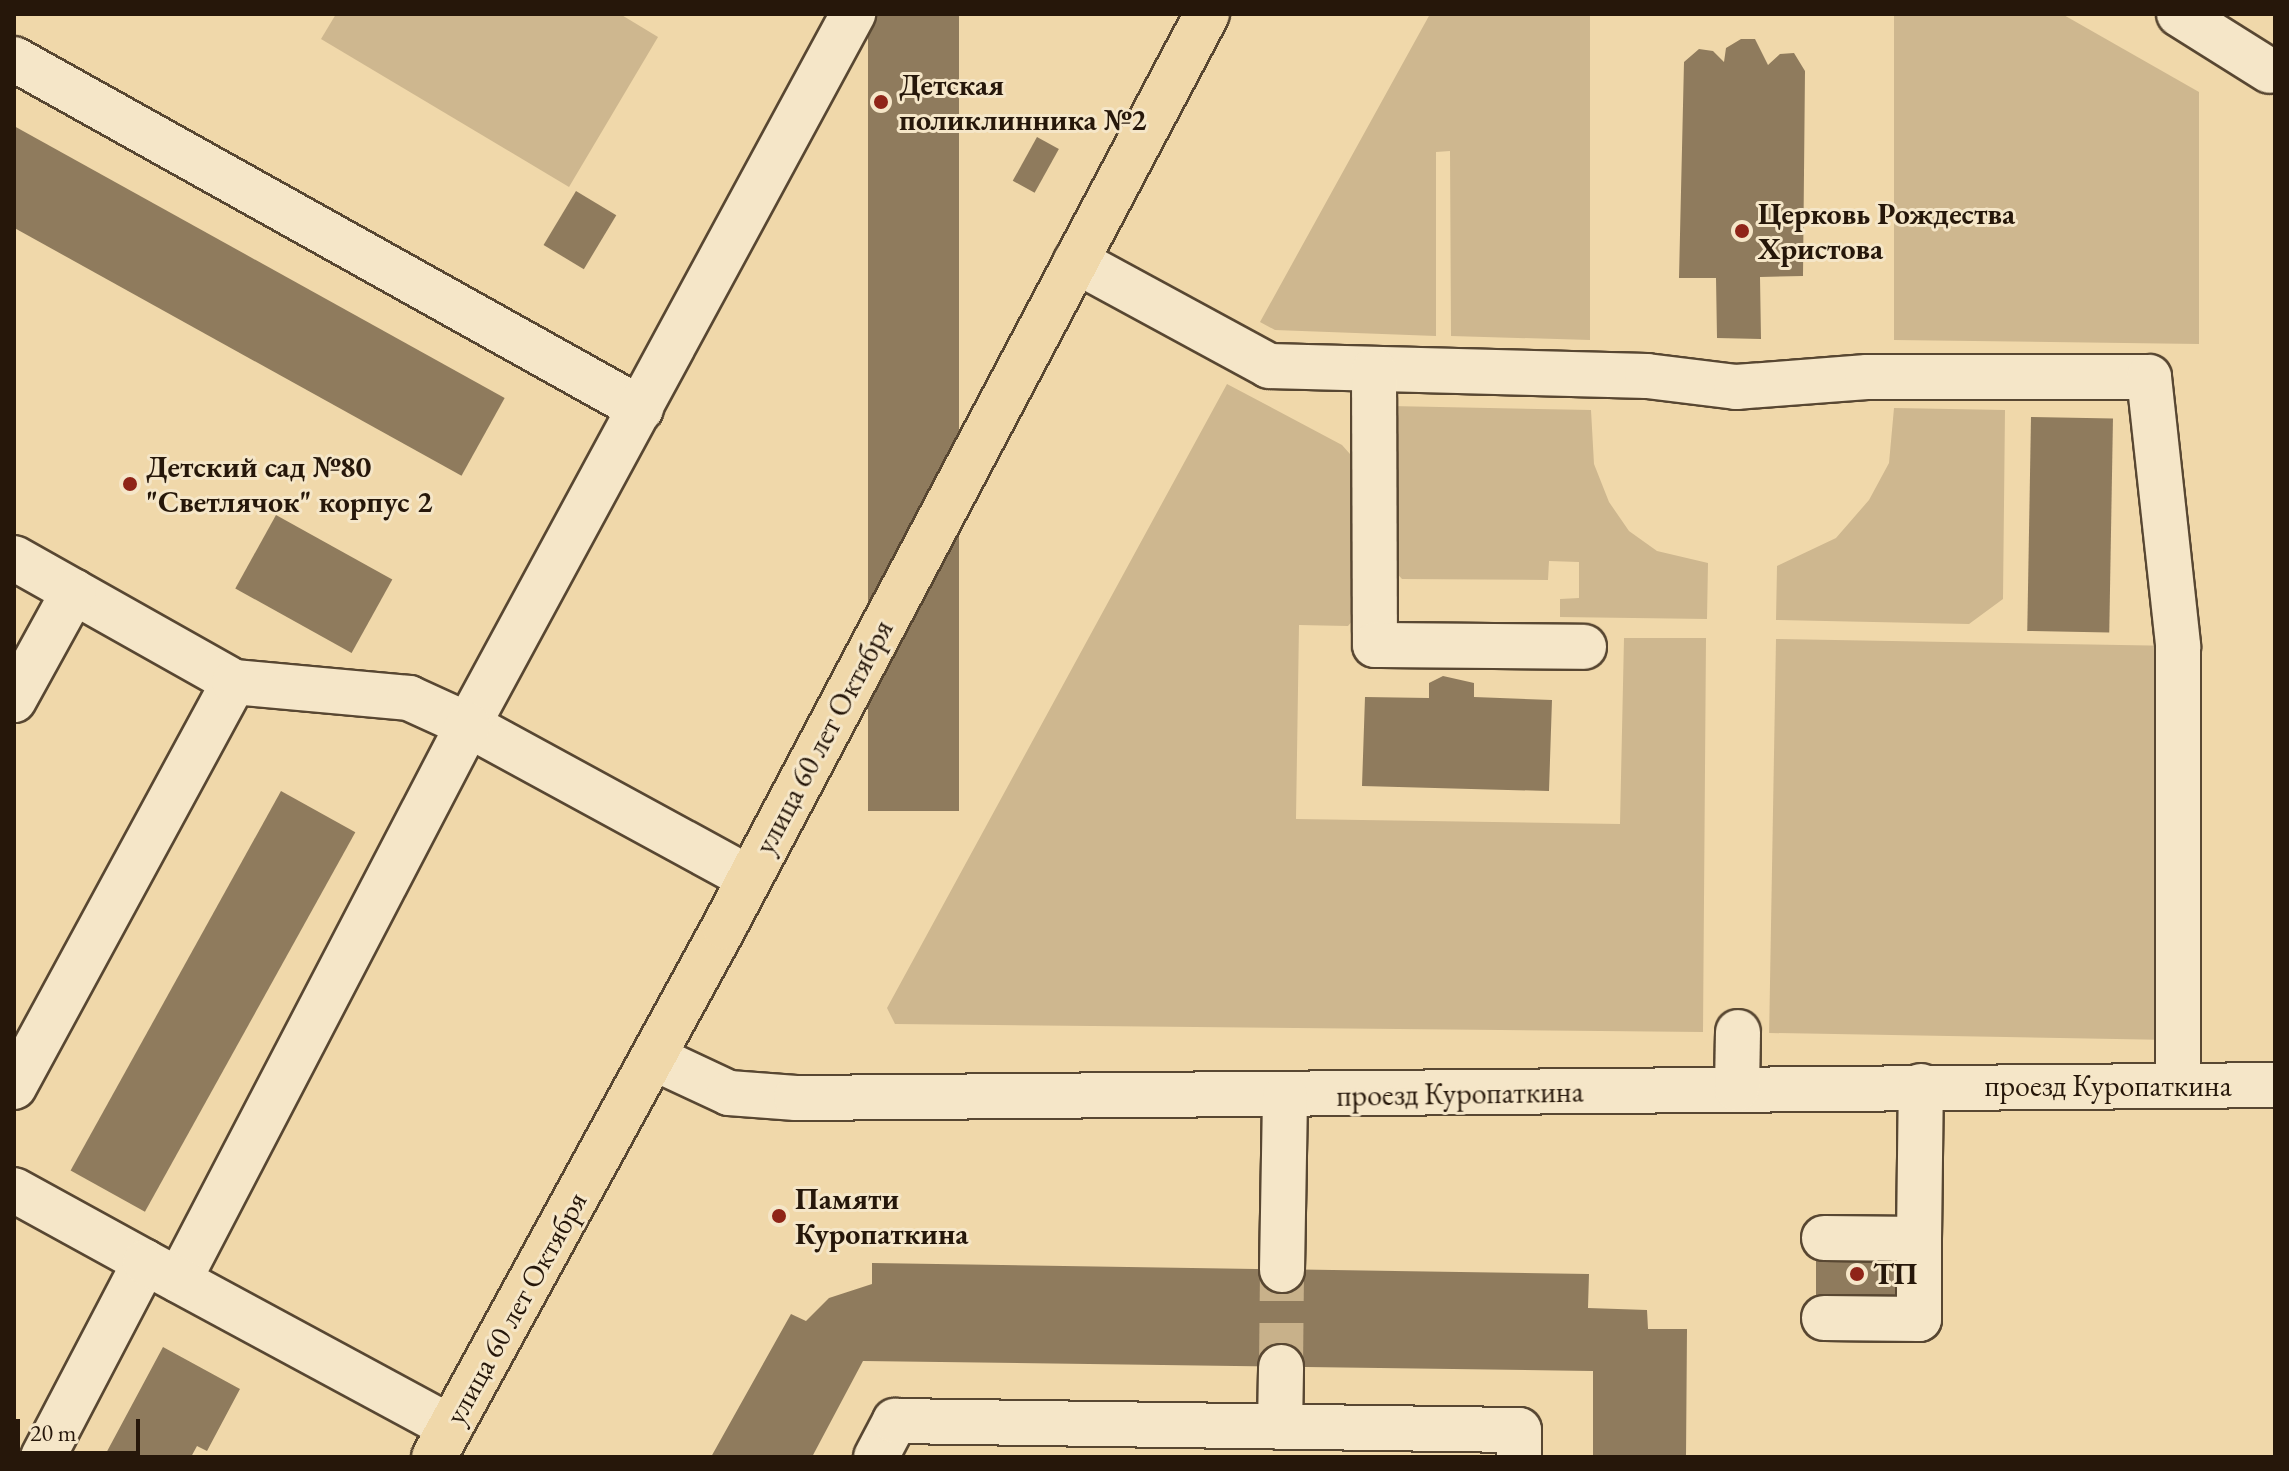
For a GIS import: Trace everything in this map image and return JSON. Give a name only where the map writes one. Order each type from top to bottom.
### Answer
[{"type":"main road","name":"улица 60 лет Октября","points":[[442,1442],[654,1058],[1207,14]]},
{"type":"street","points":[[43,1457],[162,1271],[468,725],[853,14]]},
{"type":"street","points":[[2179,14],[2270,71]]},
{"type":"street","points":[[14,59],[641,409]]},
{"type":"street","points":[[1076,261],[1269,366],[1647,376],[1736,387],[1867,377],[2149,377],[2178,646],[2178,1086]]},
{"type":"street","points":[[1374,370],[1375,645],[1584,647]]},
{"type":"street","points":[[14,558],[234,682],[409,698],[468,725],[749,878]]},
{"type":"street","points":[[14,700],[74,591]]},
{"type":"street","points":[[14,1087],[234,682]]},
{"type":"street","points":[[1737,1089],[1738,1032]]},
{"type":"street","name":"проезд Куропаткина","points":[[654,1058],[696,1081],[759,1097],[1285,1096],[1921,1086],[2275,1085]]},
{"type":"street","points":[[1824,1318],[1919,1319],[1921,1086]]},
{"type":"street","points":[[1282,1270],[1285,1096]]},
{"type":"street","points":[[14,1190],[162,1271],[442,1442]]},
{"type":"street","points":[[1824,1238],[1919,1239]]},
{"type":"street","points":[[1280,1427],[1281,1367]]},
{"type":"street","points":[[876,1457],[895,1421],[1519,1430],[1519,1457]]},
{"type":"shaded area","points":[[336,14],[620,14],[658,37],[569,187],[321,39]]},
{"type":"shaded area","points":[[1430,14],[1590,14],[1590,340],[1451,336],[1450,151],[1436,152],[1436,336],[1275,330],[1260,322]]},
{"type":"shaded area","points":[[1894,14],[2062,14],[2199,92],[2199,344],[1894,340]]},
{"type":"shaded area","points":[[1227,384],[1342,445],[1358,463],[1358,614],[1348,626],[1299,625],[1296,819],[1620,824],[1624,638],[1706,638],[1703,1032],[895,1024],[887,1008]]},
{"type":"shaded area","points":[[1390,406],[1591,410],[1594,464],[1609,502],[1629,531],[1657,551],[1708,563],[1707,619],[1560,617],[1560,599],[1579,598],[1579,562],[1549,561],[1548,580],[1402,579],[1388,564]]},
{"type":"shaded area","points":[[1894,408],[2005,410],[2003,599],[1969,624],[1776,620],[1777,566],[1836,538],[1869,500],[1889,463]]},
{"type":"shaded area","points":[[1776,639],[2165,646],[2158,1040],[1769,1033]]},
{"type":"building","points":[[868,14],[959,14],[959,811],[868,811]]},
{"type":"building","name":"Церковь Рождества Христова","points":[[1741,39],[1755,39],[1768,65],[1780,54],[1794,53],[1805,71],[1803,276],[1760,277],[1761,339],[1717,338],[1716,278],[1679,278],[1684,62],[1699,49],[1713,51],[1724,62],[1726,48]]},
{"type":"building","points":[[14,126],[505,398],[462,476],[14,228]]},
{"type":"building","points":[[1037,137],[1059,149],[1035,193],[1013,181]]},
{"type":"building","points":[[576,191],[616,215],[584,269],[544,245]]},
{"type":"building","points":[[2031,417],[2113,418],[2109,632],[2027,631]]},
{"type":"building","points":[[276,515],[392,579],[352,653],[235,588]]},
{"type":"building","points":[[1443,676],[1474,683],[1474,697],[1552,700],[1549,791],[1362,786],[1365,697],[1429,698],[1429,683]]},
{"type":"building","points":[[281,791],[355,832],[145,1212],[71,1171]]},
{"type":"building","name":"ТП","points":[[1816,1252],[1898,1252],[1898,1296],[1816,1296]]},
{"type":"building","points":[[872,1263],[1589,1274],[1588,1308],[1647,1310],[1648,1329],[1687,1329],[1686,1457],[1593,1457],[1593,1371],[863,1361],[812,1457],[711,1457],[791,1314],[806,1321],[829,1298],[872,1284]]},
{"type":"building","points":[[163,1347],[240,1389],[207,1451],[197,1446],[191,1457],[104,1457]]},
{"type":"tunnel","points":[[1281,1367],[1282,1270]]},
{"type":"place","name":"Детская поликлинника №2","points":[[881,102]]},
{"type":"place","name":"Церковь Рождества Христова","points":[[1742,231]]},
{"type":"place","name":"Детский сад №80 \"Светлячок\" корпус 2","points":[[130,484]]},
{"type":"place","name":"Памяти Куропаткина","points":[[779,1216]]},
{"type":"place","name":"ТП","points":[[1857,1274]]}]
